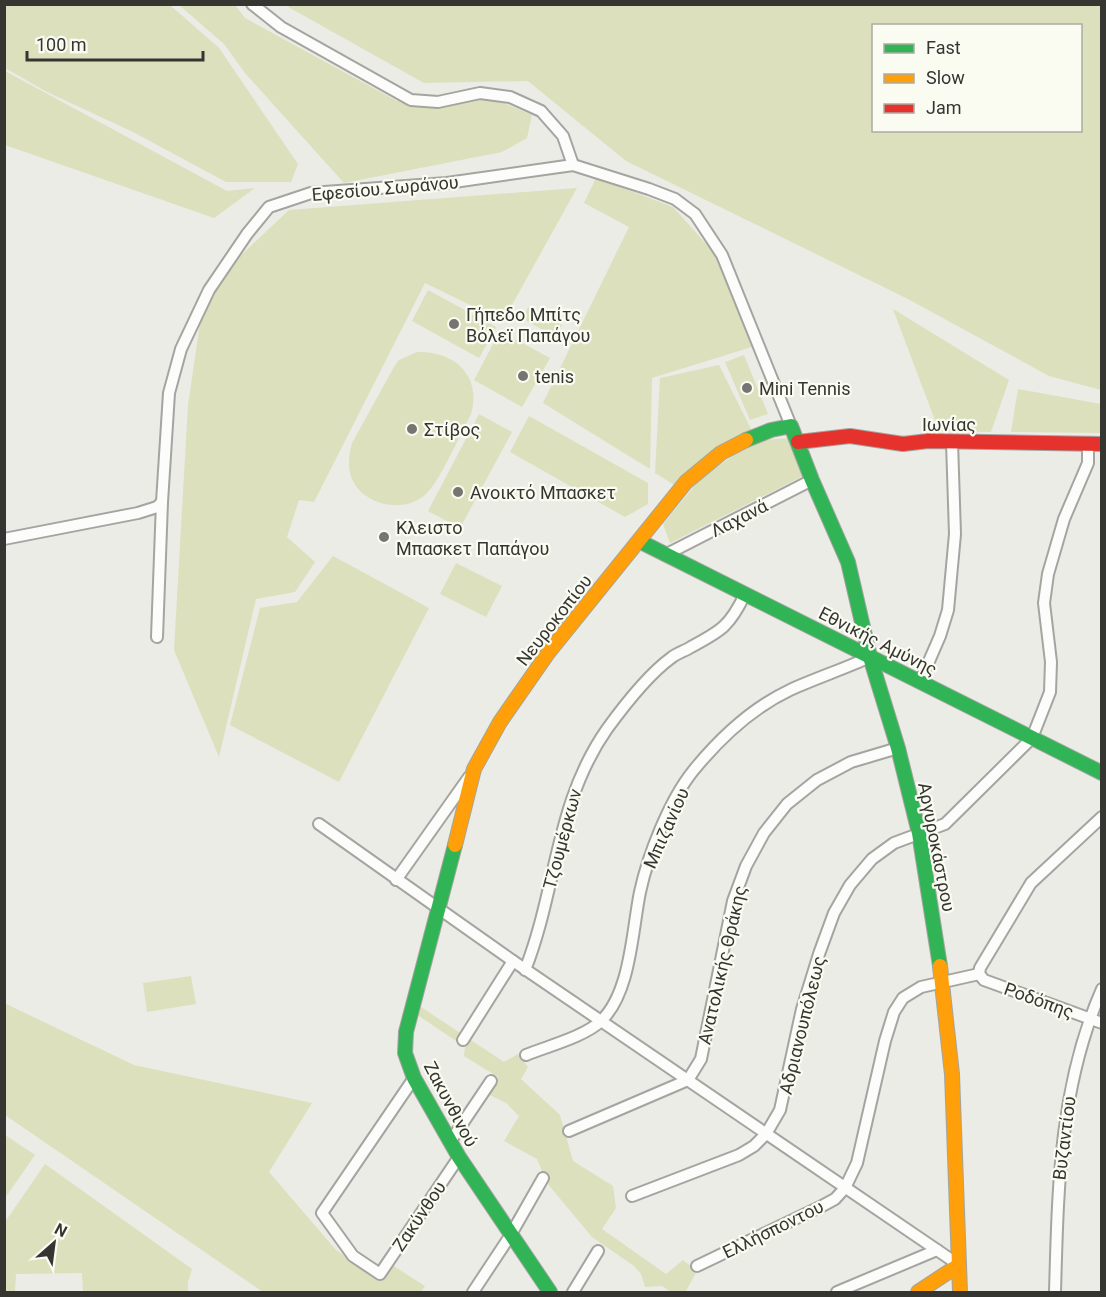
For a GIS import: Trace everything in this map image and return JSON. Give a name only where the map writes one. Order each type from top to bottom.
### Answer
[{"type":"street","points":[[252,4],[281,27],[411,100],[438,102],[480,93],[510,97],[541,111],[563,136],[573,165]]},
{"type":"street","name":"Εφεσίου Σωράνου","points":[[157,637],[169,393],[181,349],[209,290],[247,234],[269,207],[311,193],[447,183],[573,165],[675,199],[695,214],[722,255],[791,426]]},
{"type":"street","name":"Αργυροκάστρου","points":[[791,426],[848,562],[870,657],[898,748],[920,833],[943,983],[952,1074],[960,1293]]},
{"type":"street","name":"Νευροκοπίου","points":[[439,910],[474,770],[500,722],[548,653],[686,482],[721,453],[754,436],[791,426]]},
{"type":"street","name":"Ιωνίας","points":[[798,442],[850,436],[903,444],[928,441],[1095,444]]},
{"type":"street","points":[[920,682],[940,636],[948,610],[955,534],[952,442]]},
{"type":"street","name":"Αδριανουπόλεως","points":[[766,1134],[780,1110],[802,1009],[819,954],[834,913],[850,885],[872,859],[894,843],[945,824],[1032,738],[1050,692],[1050,662],[1044,603],[1048,574],[1064,519],[1095,444]]},
{"type":"street","name":"Λαχανά","points":[[665,555],[812,480]]},
{"type":"street","points":[[4,538],[138,513],[157,507],[162,502]]},
{"type":"street","name":"Εθνικής Αμύνης","points":[[639,542],[1101,773]]},
{"type":"street","name":"Τζουμέρκων","points":[[525,970],[536,942],[570,799],[586,763],[606,730],[633,695],[671,658],[714,635],[726,625],[735,615],[745,594]]},
{"type":"street","name":"Μπιζανίου","points":[[601,1021],[618,996],[624,979],[640,891],[653,850],[669,812],[691,773],[717,744],[754,711],[789,690],[870,657]]},
{"type":"street","name":"Ανατολικής Θράκης","points":[[688,1080],[701,1059],[733,901],[746,866],[764,833],[787,804],[817,780],[851,762],[898,748]]},
{"type":"street","points":[[396,880],[474,770]]},
{"type":"street","points":[[845,1188],[857,1162],[885,1041],[894,1012],[903,998],[921,987],[979,974],[980,968],[1031,883],[1101,817]]},
{"type":"street","name":"Ελλήσποντου","points":[[319,824],[525,970],[959,1265]]},
{"type":"street","name":"Ζακυνθινού","points":[[439,910],[406,1032],[405,1053],[414,1078],[459,1157],[550,1293]]},
{"type":"street","points":[[462,1040],[513,961]]},
{"type":"street","name":"Ροδόπης","points":[[979,974],[984,980],[1101,1023]]},
{"type":"street","name":"Βυζαντίου","points":[[1055,1293],[1058,1177],[1064,1124],[1074,1073],[1089,1018],[1101,989]]},
{"type":"street","points":[[526,1054],[585,1032],[601,1021]]},
{"type":"street","name":"Ζακύνθου","points":[[414,1078],[322,1213],[352,1256],[380,1274],[459,1157]]},
{"type":"street","points":[[569,1131],[688,1080]]},
{"type":"street","points":[[450,1142],[491,1081]]},
{"type":"street","points":[[632,1196],[739,1155],[754,1146],[766,1134]]},
{"type":"street","points":[[473,1293],[510,1236],[543,1178]]},
{"type":"street","name":"Ελλήσποντου","points":[[697,1266],[822,1206],[835,1199],[845,1188]]},
{"type":"street","points":[[837,1293],[937,1250]]},
{"type":"street","points":[[573,1293],[598,1251]]},
{"type":"street","points":[[918,1293],[928,1288],[945,1272],[959,1265]]},
{"type":"green space","points":[[5,4],[170,5],[219,48],[298,164],[291,182],[226,182],[133,132],[47,92],[5,68]]},
{"type":"green space","points":[[179,5],[235,5],[245,18],[397,101],[480,93],[532,115],[527,138],[502,152],[344,183],[245,73],[224,44]]},
{"type":"green space","points":[[287,5],[1101,5],[1101,390],[1049,376],[906,298],[626,161],[528,81],[424,83]]},
{"type":"green space","points":[[5,71],[227,191],[255,188],[214,218],[5,145]]},
{"type":"green space","points":[[596,178],[673,207],[715,254],[755,346],[652,378],[650,469],[543,403],[629,227],[584,203]]},
{"type":"green space","points":[[577,188],[503,321],[425,283],[314,502],[299,500],[287,537],[315,562],[295,592],[256,599],[219,757],[174,650],[188,405],[205,289],[289,210]]},
{"type":"green space","name":"Γήπεδο Μπίτς Βόλεϊ Παπάγου","points":[[428,290],[496,327],[479,358],[412,321]]},
{"type":"green space","points":[[528,307],[562,325],[556,337],[523,319]]},
{"type":"green space","points":[[893,309],[1009,380],[991,432],[939,431]]},
{"type":"green space","points":[[500,331],[550,358],[522,407],[474,380]]},
{"type":"green space","points":[[417,352],[443,356],[462,368],[469,377],[472,388],[471,414],[432,488],[417,500],[407,504],[386,504],[366,496],[358,488],[350,475],[349,456],[352,443],[394,367],[399,360]]},
{"type":"green space","name":"Mini Tennis","points":[[744,355],[768,414],[750,420],[725,362]]},
{"type":"green space","points":[[719,365],[751,429],[676,486],[655,473],[660,378]]},
{"type":"green space","points":[[1018,389],[1101,404],[1101,433],[1011,432]]},
{"type":"green space","points":[[479,414],[512,432],[460,528],[428,511]]},
{"type":"green space","points":[[529,416],[648,483],[648,504],[625,517],[510,452]]},
{"type":"green space","points":[[789,438],[803,476],[670,543],[663,524],[702,477],[740,451],[765,440]]},
{"type":"green space","points":[[333,556],[429,608],[339,782],[230,725],[260,608],[297,602]]},
{"type":"green space","points":[[456,563],[502,586],[486,617],[440,594]]},
{"type":"green space","points":[[191,976],[196,1004],[147,1012],[143,983]]},
{"type":"green space","points":[[4,1003],[134,1065],[312,1103],[269,1172],[336,1250],[377,1279],[389,1263],[425,1286],[421,1292],[263,1292],[5,1115]]},
{"type":"green space","points":[[418,1005],[504,1062],[518,1054],[528,1067],[521,1079],[560,1115],[573,1161],[613,1186],[616,1208],[602,1229],[666,1274],[683,1260],[697,1271],[686,1291],[689,1292],[671,1292],[662,1286],[645,1287],[641,1274],[634,1266],[592,1237],[547,1183],[537,1159],[504,1141],[519,1116],[506,1103],[488,1094],[498,1077],[464,1056],[465,1047],[416,1014]]},
{"type":"green space","points":[[5,1135],[35,1155],[5,1198]]},
{"type":"green space","points":[[45,1164],[192,1269],[188,1292],[83,1292],[82,1273],[16,1274],[15,1292],[5,1292],[5,1222]]},
{"type":"traffic: fast","points":[[746,440],[771,430],[791,426],[848,562],[870,657],[898,748],[919,833],[940,966]]},
{"type":"traffic: fast","points":[[639,541],[1102,773]]},
{"type":"traffic: fast","points":[[455,845],[406,1032],[405,1053],[414,1078],[459,1157],[550,1292]]},
{"type":"traffic: slow","points":[[455,845],[474,769],[500,722],[548,653],[686,482],[721,453],[746,440]]},
{"type":"traffic: slow","points":[[940,966],[952,1074],[960,1292]]},
{"type":"traffic: slow","points":[[918,1292],[959,1265]]},
{"type":"traffic: jam","points":[[798,442],[850,436],[903,444],[928,441],[1102,444]]},
{"type":"place","name":"Γήπεδο Μπίτς Βόλεϊ Παπάγου","points":[[454,324]]},
{"type":"place","name":"tenis","points":[[523,376]]},
{"type":"place","name":"Mini Tennis","points":[[747,388]]},
{"type":"place","name":"Στίβος","points":[[412,429]]},
{"type":"place","name":"Ανοικτό Μπασκετ","points":[[458,492]]},
{"type":"place","name":"Κλειστο Μπασκετ Παπάγου","points":[[384,537]]}]
